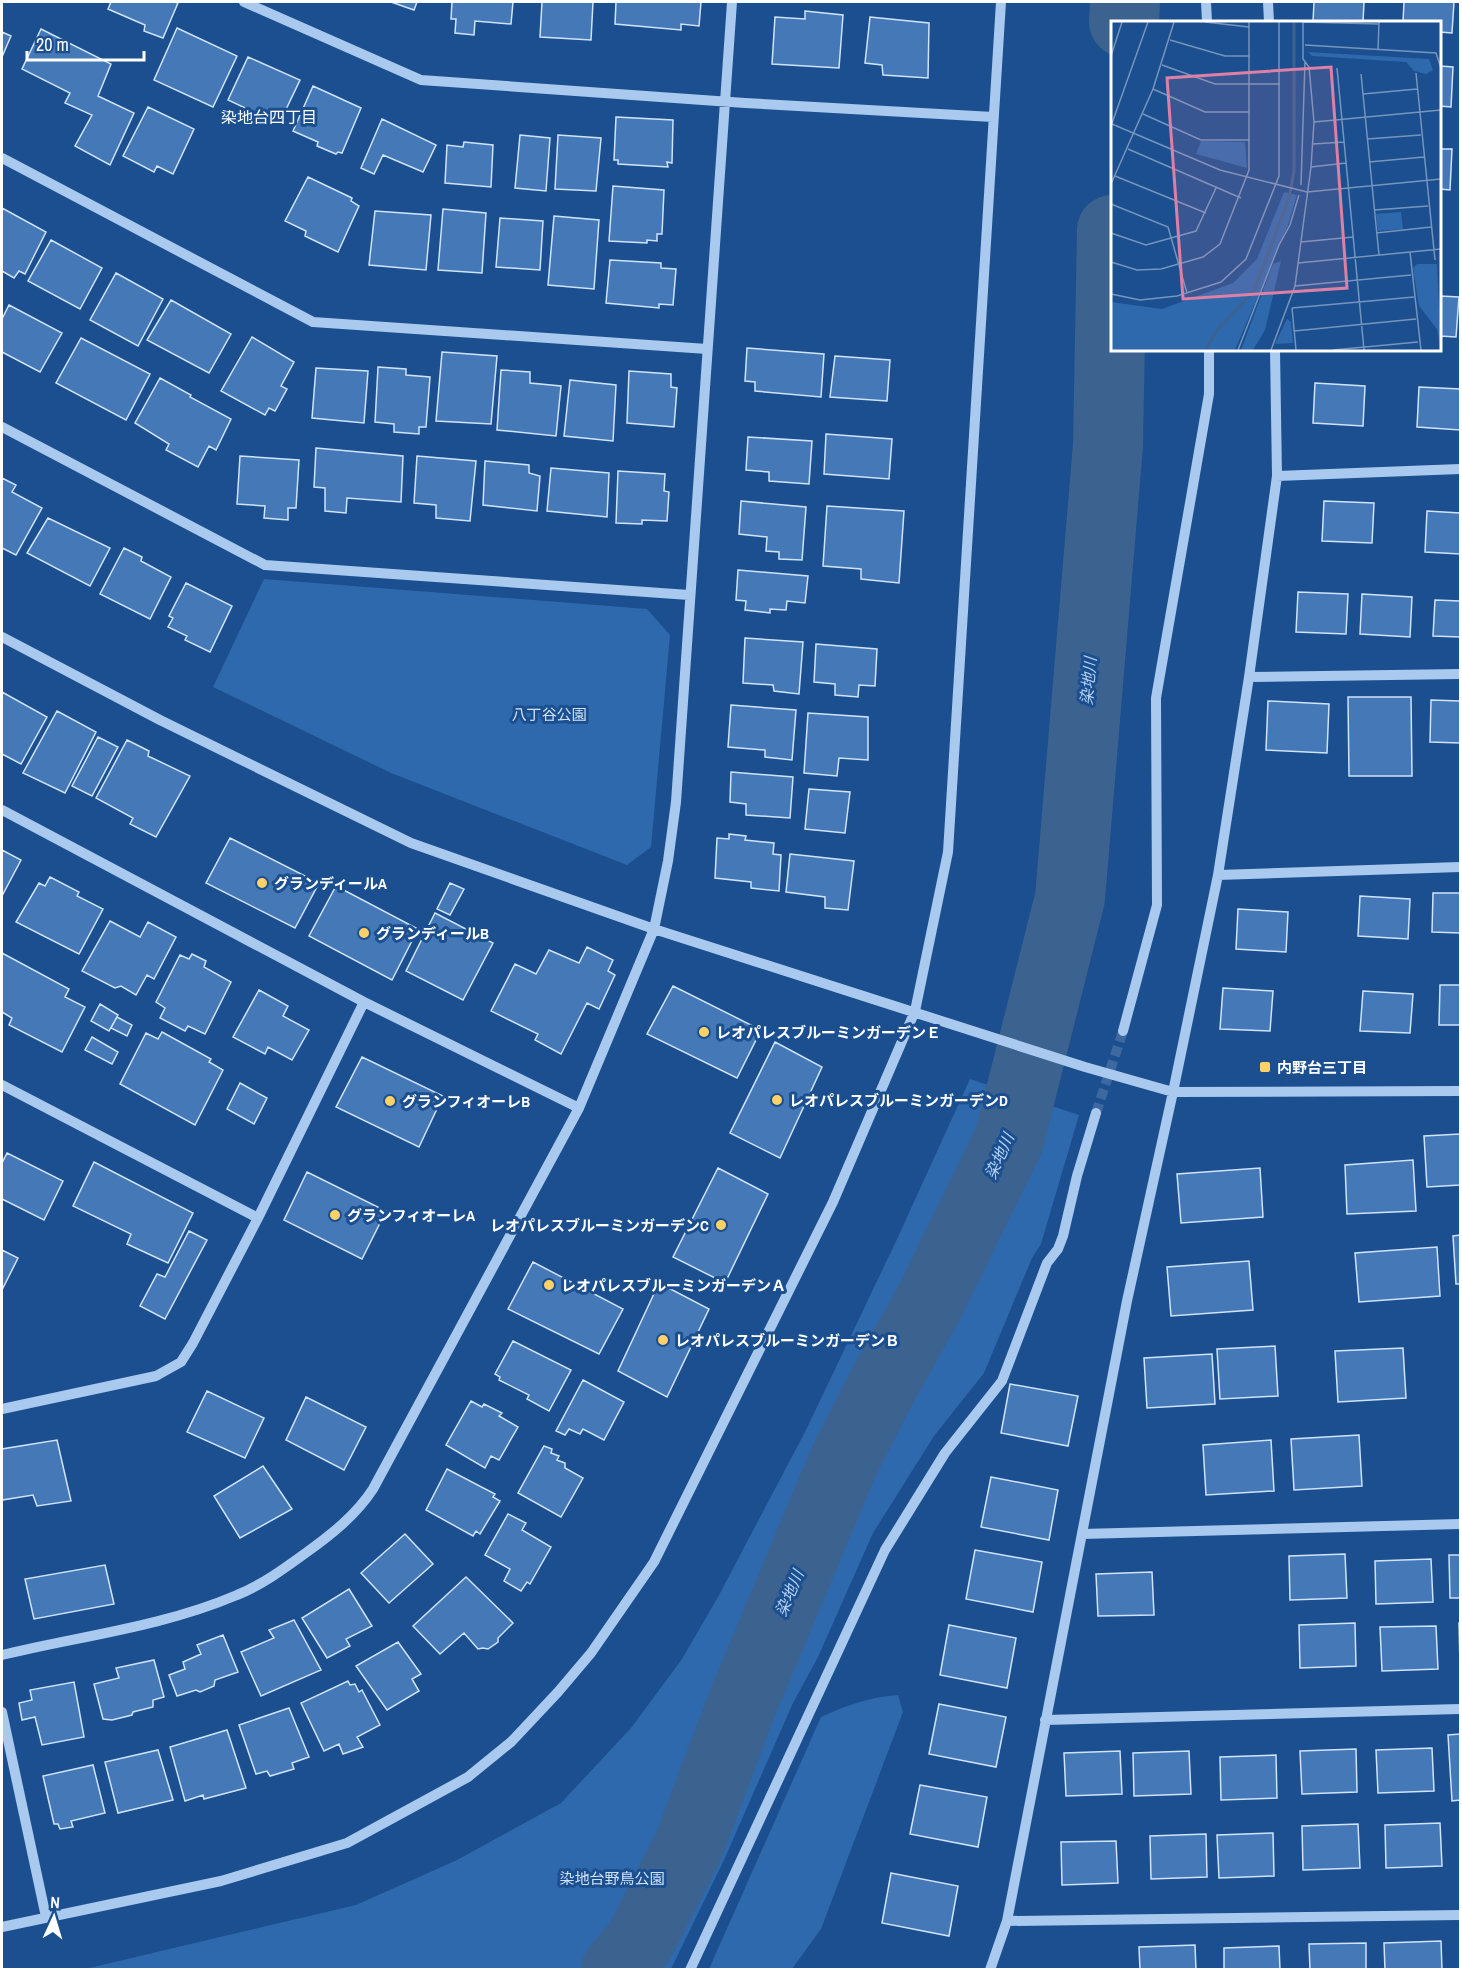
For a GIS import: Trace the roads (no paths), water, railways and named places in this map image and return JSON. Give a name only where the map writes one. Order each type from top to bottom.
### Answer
[{"type":"street","points":[[244,2],[420,80],[993,117]]},
{"type":"street","points":[[2,1655],[119,1630],[229,1598],[280,1572],[336,1530],[363,1503],[373,1489],[579,1108],[654,929],[668,861],[676,802],[732,2]]},
{"type":"street","points":[[2,1927],[221,1881],[347,1843],[468,1777],[511,1742],[558,1692],[591,1653],[654,1562],[833,1202],[915,1011],[948,852],[1001,2]]},
{"type":"street","points":[[1206,2],[1206,21]]},
{"type":"street","points":[[1268,2],[1269,21]]},
{"type":"street","points":[[2,158],[313,322],[707,349]]},
{"type":"street","points":[[1123,1031],[1157,905],[1156,698],[1209,394],[1209,351]]},
{"type":"street","points":[[990,1970],[1007,1921],[1126,1301],[1173,1092],[1218,875],[1278,476],[1275,351]]},
{"type":"street","points":[[2,428],[265,565],[689,595]]},
{"type":"street","points":[[1278,476],[1461,469]]},
{"type":"street","points":[[2,637],[160,720],[411,843],[654,929],[1085,1067],[1173,1092],[1461,1091]]},
{"type":"street","points":[[1249,677],[1461,674]]},
{"type":"street","points":[[2,810],[364,1002],[579,1108]]},
{"type":"street","points":[[1218,875],[1461,867]]},
{"type":"street","points":[[2,1408],[156,1376],[181,1362],[258,1218],[364,1002]]},
{"type":"street","points":[[2,1084],[258,1218]]},
{"type":"street","points":[[690,1970],[885,1550],[945,1453],[1002,1381],[1047,1263],[1058,1249],[1063,1236],[1077,1176],[1096,1113]]},
{"type":"street","points":[[1082,1534],[1461,1524]]},
{"type":"street","points":[[1045,1720],[1461,1709]]},
{"type":"street","points":[[2,1712],[46,1917]]},
{"type":"street","points":[[1007,1921],[1461,1915]]},
{"type":"waterway","name":"染地川","points":[[1124,21],[1125,2]]},
{"type":"waterway","name":"染地川","points":[[616,1970],[640,1941],[689,1845],[742,1704],[844,1461],[928,1305],[1009,1140],[1070,898],[1108,445],[1111,284]]},
{"type":"tunnel","points":[[1096,1113],[1123,1031]]},
{"type":"place","name":"グランディールA","points":[[262,883]]},
{"type":"place","name":"グランディールB","points":[[364,933]]},
{"type":"place","name":"レオパレスブルーミンガーデンＥ","points":[[704,1032]]},
{"type":"place","name":"内野台三丁目","points":[[1265,1067]]},
{"type":"place","name":"レオパレスブルーミンガーデンD","points":[[777,1100]]},
{"type":"place","name":"グランフィオーレB","points":[[390,1101]]},
{"type":"place","name":"グランフィオーレA","points":[[335,1215]]},
{"type":"place","name":"レオパレスブルーミンガーデンC","points":[[721,1225]]},
{"type":"place","name":"レオパレスブルーミンガーデンＡ","points":[[549,1285]]},
{"type":"place","name":"レオパレスブルーミンガーデンＢ","points":[[663,1340]]},
{"type":"district","name":"染地台四丁目","points":[[269,117]]},
{"type":"park label","name":"八丁谷公園","points":[[549,714]]},
{"type":"park label","name":"染地台野鳥公園","points":[[612,1878]]}]
